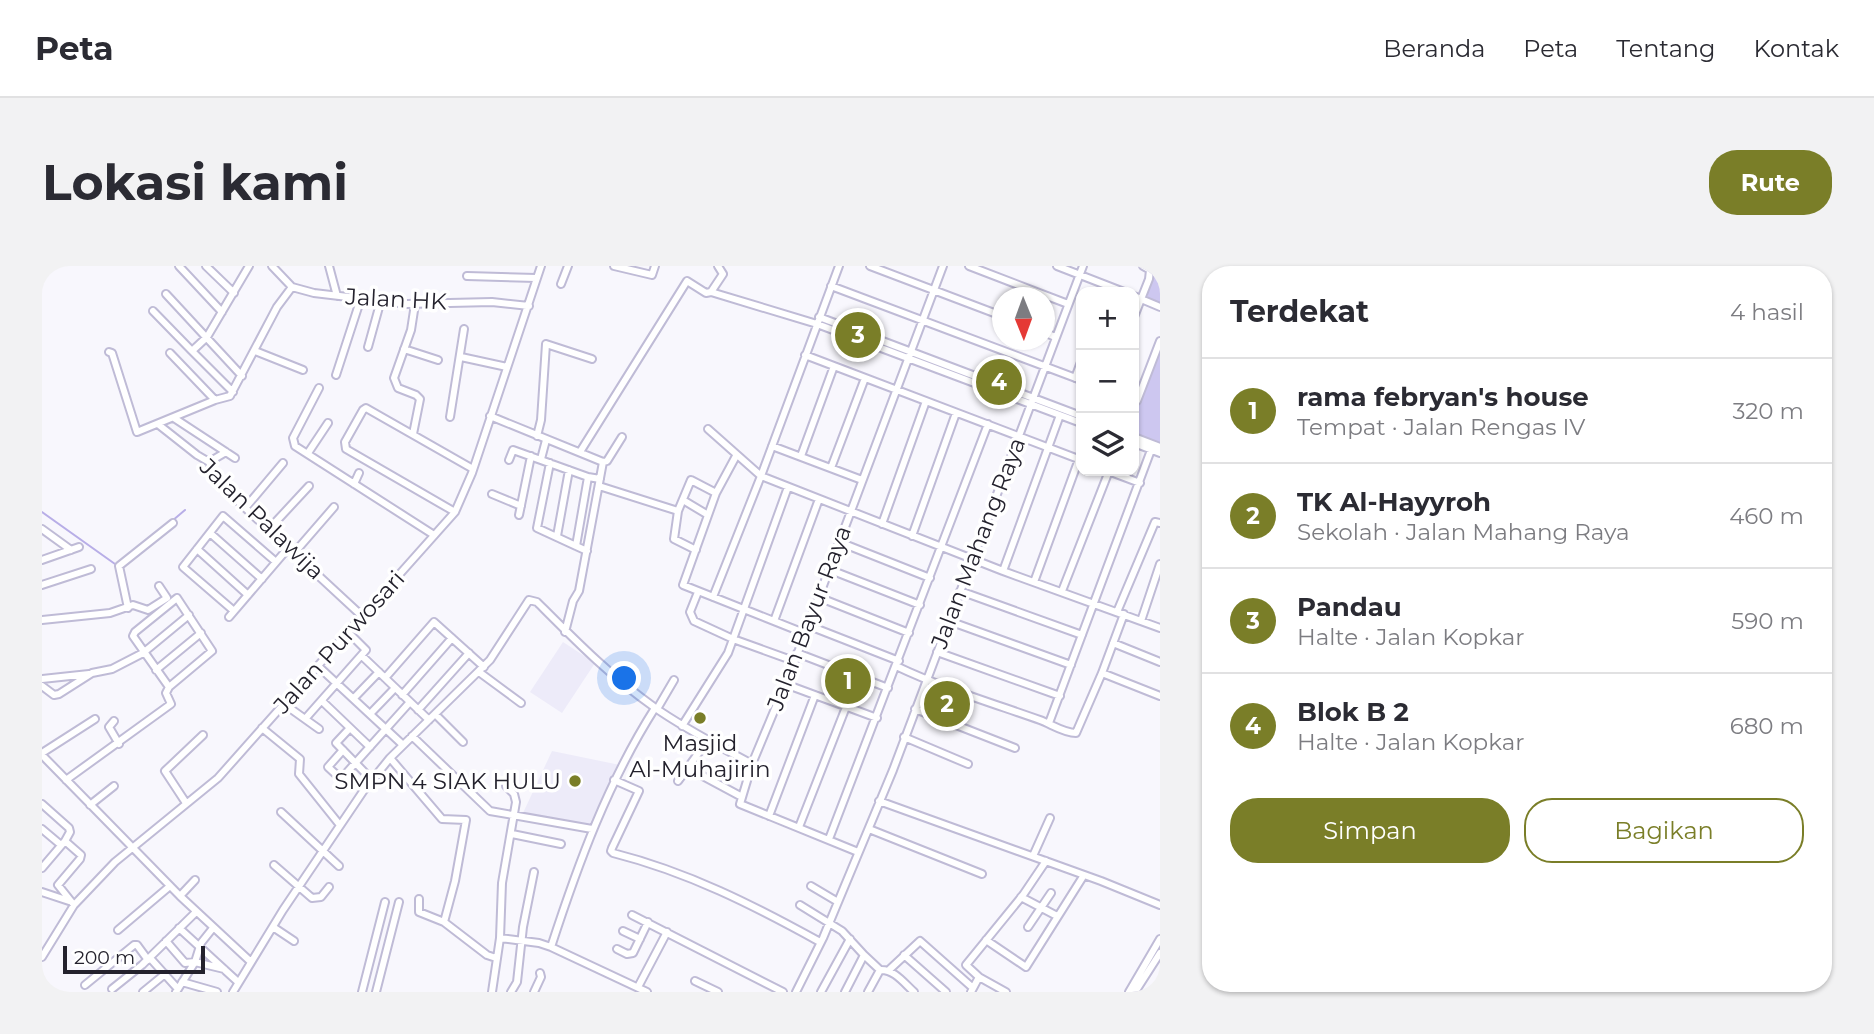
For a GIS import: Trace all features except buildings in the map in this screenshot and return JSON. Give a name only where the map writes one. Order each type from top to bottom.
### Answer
[{"type":"street","points":[[179,266],[222,312]]},
{"type":"street","points":[[192,352],[207,337],[249,266]]},
{"type":"street","points":[[109,352],[112,352],[137,432],[230,396],[276,307],[292,287],[272,266]]},
{"type":"street","points":[[329,266],[337,296]]},
{"type":"street","name":"Jalan Purwosari","points":[[42,957],[72,903],[132,848],[218,778],[455,512],[473,469],[541,266]]},
{"type":"street","points":[[561,284],[568,266]]},
{"type":"street","points":[[614,266],[652,275],[655,266]]},
{"type":"street","points":[[711,292],[723,274],[718,266]]},
{"type":"street","points":[[713,597],[839,266]]},
{"type":"street","points":[[870,266],[992,312]]},
{"type":"street","name":"Jalan Bayur Raya","points":[[742,796],[943,266]]},
{"type":"street","points":[[969,266],[1068,304]]},
{"type":"street","points":[[1057,266],[1080,274],[1104,287]]},
{"type":"street","name":"Jalan Mahang Raya","points":[[1055,337],[1083,266]]},
{"type":"street","points":[[1139,293],[1150,272],[1143,266]]},
{"type":"street","points":[[209,267],[234,293]]},
{"type":"street","points":[[467,276],[536,278]]},
{"type":"street","points":[[580,452],[686,281],[706,293],[711,292],[828,324],[1076,414]]},
{"type":"street","points":[[831,286],[1076,378]]},
{"type":"street","name":"Jalan HK","points":[[292,287],[337,296],[415,304],[492,302],[529,306]]},
{"type":"street","points":[[166,294],[242,376]]},
{"type":"street","points":[[336,375],[361,298]]},
{"type":"street","points":[[1139,298],[1160,307]]},
{"type":"street","points":[[368,347],[381,300]]},
{"type":"street","points":[[413,434],[420,399],[398,388],[394,382],[415,304]]},
{"type":"street","points":[[153,311],[233,392]]},
{"type":"street","points":[[450,417],[464,329]]},
{"type":"street","points":[[1139,391],[1160,341]]},
{"type":"street","points":[[537,436],[541,420],[546,344],[592,359]]},
{"type":"street","points":[[404,349],[438,360]]},
{"type":"street","name":"Jalan Mahang Raya","points":[[796,992],[830,922],[869,829],[1051,350]]},
{"type":"street","points":[[255,351],[303,370]]},
{"type":"street","points":[[170,353],[215,400]]},
{"type":"street","points":[[806,355],[1076,458]]},
{"type":"street","points":[[461,357],[507,367]]},
{"type":"street","points":[[801,456],[834,366]]},
{"type":"street","points":[[831,468],[865,377]]},
{"type":"street","points":[[319,388],[293,440],[295,446],[434,536]]},
{"type":"street","points":[[1032,400],[1076,421]]},
{"type":"street","points":[[882,524],[926,401]]},
{"type":"street","points":[[455,512],[344,447],[366,408],[473,469]]},
{"type":"street","points":[[912,536],[957,412]]},
{"type":"street","points":[[1003,571],[1060,415]]},
{"type":"street","points":[[490,416],[603,462]]},
{"type":"street","points":[[174,418],[235,458]]},
{"type":"street","points":[[308,453],[328,423]]},
{"type":"street","points":[[829,839],[988,424]]},
{"type":"street","name":"Jalan Palawija","points":[[159,425],[197,456],[209,462],[214,474],[228,492],[270,528],[362,616]]},
{"type":"street","points":[[708,429],[761,476],[971,559],[1160,628]]},
{"type":"street","points":[[603,462],[607,461],[622,437]]},
{"type":"street","points":[[1139,439],[1160,447]]},
{"type":"street","points":[[541,459],[546,440]]},
{"type":"street","points":[[1139,445],[1160,453]]},
{"type":"street","points":[[772,446],[862,480]]},
{"type":"street","points":[[509,460],[513,450],[678,511]]},
{"type":"street","points":[[1049,723],[1151,450]]},
{"type":"street","points":[[209,462],[226,452]]},
{"type":"street","points":[[519,515],[531,456]]},
{"type":"street","points":[[736,456],[716,493],[683,585],[804,633]]},
{"type":"street","points":[[565,632],[573,601],[579,591],[603,462]]},
{"type":"street","points":[[246,507],[283,463]]},
{"type":"street","points":[[550,463],[537,528],[587,551]]},
{"type":"street","points":[[556,537],[569,470]]},
{"type":"street","points":[[1034,583],[1076,471]]},
{"type":"street","points":[[355,484],[359,473]]},
{"type":"street","points":[[1062,591],[1106,476]]},
{"type":"street","points":[[1121,476],[1140,483]]},
{"type":"street","points":[[576,546],[588,477]]},
{"type":"street","points":[[696,550],[674,539],[678,511],[691,480],[716,493]]},
{"type":"street","points":[[270,528],[309,486]]},
{"type":"street","points":[[682,726],[728,653],[788,487]]},
{"type":"street","points":[[492,494],[521,506]]},
{"type":"street","points":[[774,621],[819,499]]},
{"type":"street","points":[[683,500],[708,514]]},
{"type":"street","points":[[295,552],[334,507]]},
{"type":"street","points":[[276,562],[223,516],[183,566],[231,614],[289,547]]},
{"type":"street","points":[[807,625],[897,663],[926,680],[1071,733],[1078,731],[1102,673],[1155,522],[1160,523]]},
{"type":"street","points":[[128,608],[119,566],[173,523]]},
{"type":"street","points":[[42,529],[71,550]]},
{"type":"street","points":[[210,533],[262,579]]},
{"type":"street","points":[[839,542],[930,578]]},
{"type":"street","points":[[43,558],[79,547]]},
{"type":"street","points":[[197,549],[248,595]]},
{"type":"street","points":[[1141,621],[1160,564]]},
{"type":"street","points":[[42,585],[91,569]]},
{"type":"street","points":[[828,569],[920,605]]},
{"type":"street","points":[[42,620],[110,613],[133,605],[148,610],[167,598],[159,586]]},
{"type":"street","points":[[1152,589],[1160,593]]},
{"type":"street","points":[[960,591],[1082,635]]},
{"type":"street","points":[[698,592],[690,612],[694,621],[733,639],[888,688]]},
{"type":"street","points":[[818,597],[909,633]]},
{"type":"street","points":[[66,780],[171,704],[166,693],[169,687],[212,652],[179,599],[174,599],[133,636],[169,687]]},
{"type":"street","points":[[233,992],[339,824],[372,779],[412,736],[481,670],[529,600],[537,602],[602,666],[656,709],[752,764]]},
{"type":"street","points":[[42,679],[112,669],[144,653],[189,615]]},
{"type":"street","points":[[949,621],[1071,665]]},
{"type":"street","points":[[385,678],[434,622],[469,653],[481,670],[521,703]]},
{"type":"street","points":[[156,670],[201,632]]},
{"type":"street","points":[[305,719],[366,650],[348,632]]},
{"type":"street","points":[[402,695],[452,638]]},
{"type":"street","points":[[1113,643],[1160,662]]},
{"type":"street","points":[[937,652],[1060,696]]},
{"type":"street","points":[[418,710],[469,653]]},
{"type":"street","points":[[362,656],[429,720]]},
{"type":"street","points":[[318,666],[403,745]]},
{"type":"street","points":[[354,698],[379,672]]},
{"type":"street","points":[[42,686],[54,695],[59,694],[92,673]]},
{"type":"street","points":[[1102,673],[1160,696]]},
{"type":"street","points":[[551,947],[592,830],[614,780],[639,731],[674,680]]},
{"type":"street","points":[[785,684],[877,719]]},
{"type":"street","points":[[370,714],[395,688]]},
{"type":"street","points":[[769,816],[815,695]]},
{"type":"street","points":[[322,701],[370,747]]},
{"type":"street","points":[[343,750],[328,767],[341,779],[410,702]]},
{"type":"street","points":[[284,704],[319,729]]},
{"type":"street","points":[[799,827],[846,707]]},
{"type":"street","points":[[915,709],[1015,748]]},
{"type":"street","points":[[435,714],[463,741]]},
{"type":"street","points":[[95,719],[42,754],[196,912],[251,962]]},
{"type":"street","points":[[114,721],[109,727],[119,744]]},
{"type":"street","points":[[262,728],[300,759],[299,774],[339,824]]},
{"type":"street","points":[[350,728],[336,743],[372,779]]},
{"type":"street","points":[[186,803],[164,771],[203,735]]},
{"type":"street","points":[[412,736],[490,811],[592,830]]},
{"type":"street","points":[[904,737],[968,764]]},
{"type":"street","points":[[678,781],[708,740]]},
{"type":"street","points":[[390,758],[442,819],[466,820],[455,881],[444,922]]},
{"type":"street","points":[[688,768],[742,796],[740,804],[858,852]]},
{"type":"street","points":[[614,780],[639,791],[611,850],[683,874],[735,896],[820,942]]},
{"type":"street","points":[[90,805],[114,786]]},
{"type":"street","points":[[492,992],[500,938],[502,883],[516,796],[506,786]]},
{"type":"street","points":[[879,802],[1033,856],[1160,905]]},
{"type":"street","points":[[42,804],[69,828],[70,832],[42,868]]},
{"type":"street","points":[[281,812],[323,849],[328,858],[340,866]]},
{"type":"street","points":[[1033,856],[1050,818]]},
{"type":"street","points":[[42,829],[81,857],[50,895]]},
{"type":"street","points":[[869,829],[982,874]]},
{"type":"street","points":[[512,834],[561,844]]},
{"type":"street","points":[[1000,991],[966,965],[1021,897],[1046,861]]},
{"type":"street","points":[[274,865],[299,888],[316,898],[325,894],[329,887]]},
{"type":"street","points":[[522,992],[513,990],[534,872]]},
{"type":"street","points":[[986,940],[1026,967],[1084,875]]},
{"type":"street","points":[[180,896],[195,880]]},
{"type":"street","points":[[58,885],[72,903]]},
{"type":"street","points":[[118,930],[170,886]]},
{"type":"street","points":[[811,886],[838,902]]},
{"type":"street","points":[[42,892],[72,903]]},
{"type":"street","points":[[1028,927],[1051,893]]},
{"type":"street","points":[[1021,897],[1057,916]]},
{"type":"street","points":[[419,899],[419,912],[444,922],[487,955],[496,958]]},
{"type":"street","points":[[362,992],[385,902]]},
{"type":"street","points":[[376,992],[399,902]]},
{"type":"street","points":[[800,905],[830,922],[880,970],[889,970],[914,992]]},
{"type":"street","points":[[112,989],[149,959],[196,912]]},
{"type":"street","points":[[632,915],[783,992]]},
{"type":"street","points":[[617,949],[630,955],[648,922]]},
{"type":"street","points":[[273,927],[294,941]]},
{"type":"street","points":[[179,928],[238,982]]},
{"type":"street","points":[[179,988],[213,928]]},
{"type":"street","points":[[622,931],[640,939]]},
{"type":"street","points":[[638,988],[667,932]]},
{"type":"street","points":[[500,938],[551,947],[646,992]]},
{"type":"street","points":[[821,992],[850,939]]},
{"type":"street","points":[[1129,992],[1160,939]]},
{"type":"street","points":[[166,942],[185,963],[195,962],[224,969]]},
{"type":"street","points":[[889,970],[917,942],[922,942],[972,990],[979,977]]},
{"type":"street","points":[[85,985],[134,945],[179,988],[217,992]]},
{"type":"street","points":[[1135,992],[1160,953]]},
{"type":"street","points":[[845,992],[864,955]]},
{"type":"street","points":[[904,955],[946,992]]},
{"type":"street","points":[[210,967],[215,960]]},
{"type":"street","points":[[369,966],[382,968]]},
{"type":"street","points":[[868,992],[880,970]]},
{"type":"street","points":[[534,992],[541,977],[540,973]]},
{"type":"street","points":[[143,992],[165,975]]},
{"type":"street","points":[[695,981],[718,992]]},
{"type":"shaded area","points":[[1149,266],[1160,266],[1160,305],[1147,298]]},
{"type":"shaded area","points":[[1160,345],[1160,444],[1139,436],[1139,398]]},
{"type":"shaded area","points":[[563,642],[595,663],[562,713],[530,692]]},
{"type":"shaded area","points":[[944,689],[959,695],[950,719],[935,714]]},
{"type":"shaded area","name":"SMPN 4 SIAK HULU","points":[[552,751],[620,765],[591,827],[523,813]]},
{"type":"waterway","points":[[172,521],[185,510]]},
{"type":"waterway","points":[[42,512],[115,564]]},
{"type":"place","name":"Pandau","points":[[858,335]]},
{"type":"place","name":"Blok B 2","points":[[999,382]]},
{"type":"place","name":"rama febryan's house","points":[[848,681]]},
{"type":"place","name":"TK Al-Hayyroh","points":[[947,704]]},
{"type":"place","name":"Masjid Al-Muhajirin","points":[[700,718]]},
{"type":"place","name":"SMPN 4 SIAK HULU","points":[[575,781]]}]
